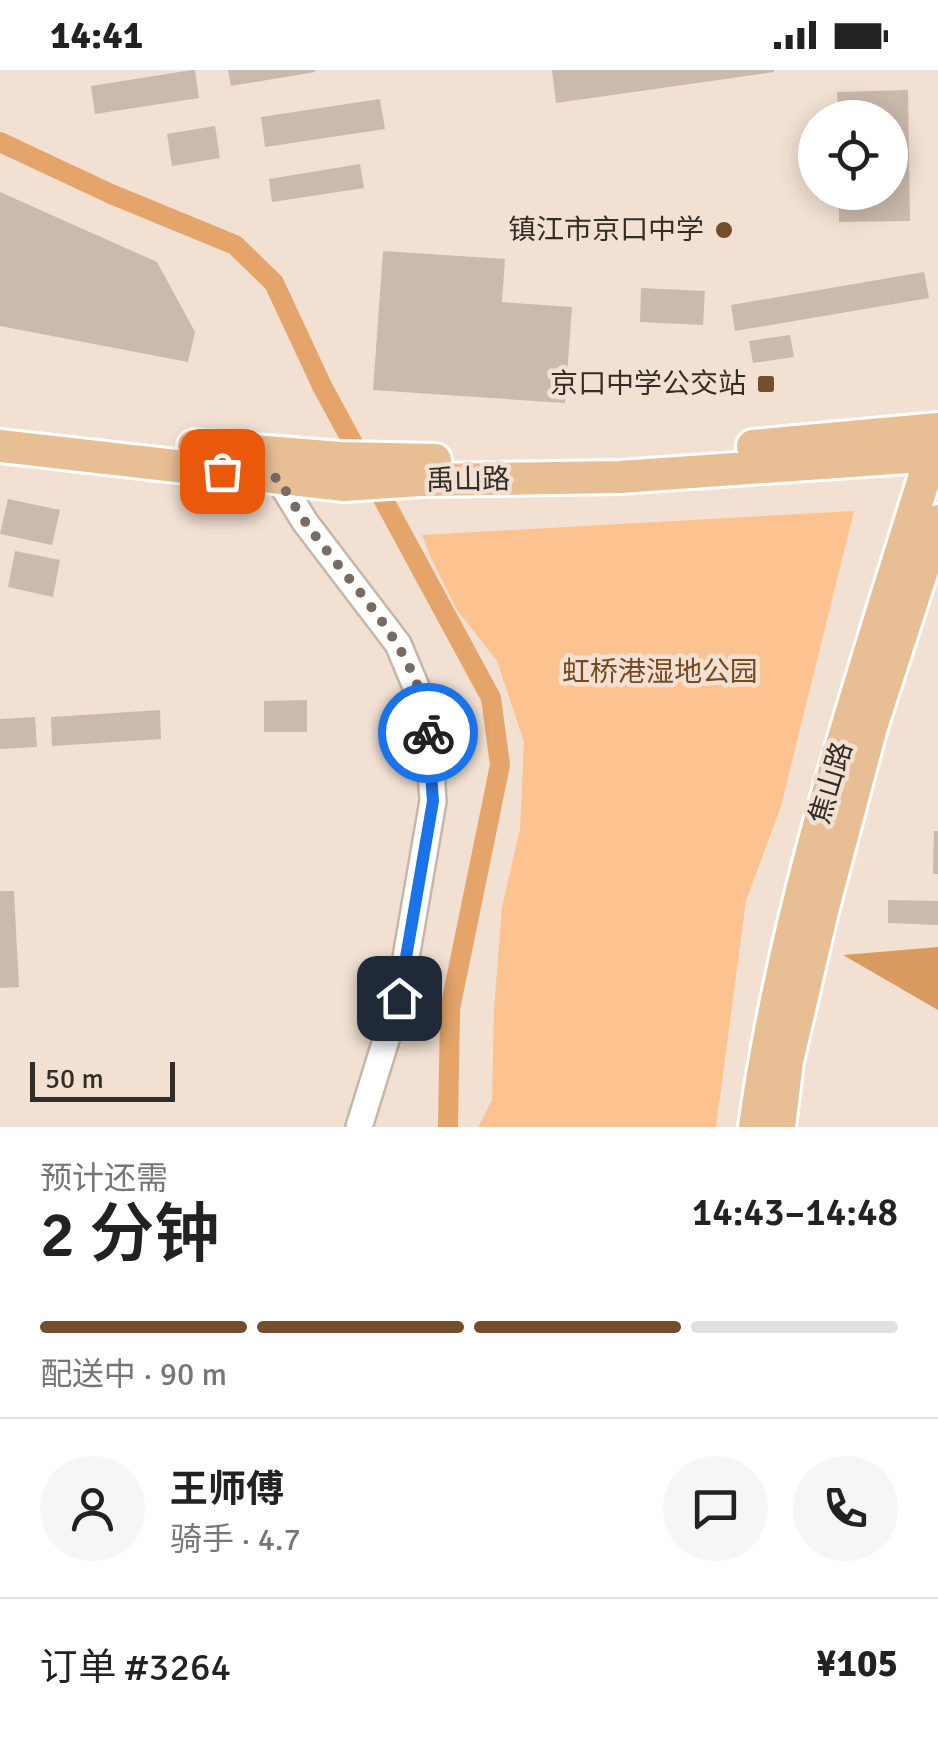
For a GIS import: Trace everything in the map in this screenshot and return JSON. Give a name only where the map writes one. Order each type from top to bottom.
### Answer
[{"type":"main road","name":"禹山路","points":[[0,428],[276,465]]},
{"type":"main road","name":"禹山路","points":[[0,446],[342,471],[936,447]]},
{"type":"main road","name":"焦山路","points":[[755,1127],[766,1052],[818,820],[936,447]]},
{"type":"main road","name":"焦山路","points":[[779,1127],[787,1061],[822,911],[871,727],[938,521]]},
{"type":"street","points":[[276,465],[305,522],[398,644],[427,713],[433,801],[399,998],[358,1127]]},
{"type":"green space","name":"虹桥港湿地公园","points":[[854,511],[781,806],[746,901],[716,1127],[478,1127],[492,1100],[502,907],[520,829],[524,742],[497,661],[457,610],[422,535]]},
{"type":"shaded area","points":[[938,947],[938,1010],[843,955]]},
{"type":"building","points":[[195,70],[199,98],[95,114],[91,86]]},
{"type":"building","points":[[228,70],[315,70],[315,72],[231,86]]},
{"type":"building","points":[[552,70],[774,70],[774,72],[556,103]]},
{"type":"building","points":[[908,90],[910,221],[839,222],[839,210],[908,210],[908,100],[837,100],[837,92]]},
{"type":"building","points":[[380,99],[385,129],[265,147],[261,117]]},
{"type":"building","points":[[215,126],[220,158],[172,166],[167,134]]},
{"type":"building","points":[[360,164],[364,188],[272,202],[269,179]]},
{"type":"building","points":[[0,192],[157,262],[195,332],[188,362],[0,326]]},
{"type":"building","points":[[383,251],[505,259],[502,302],[572,307],[565,403],[373,390]]},
{"type":"building","points":[[924,272],[929,298],[735,331],[731,305]]},
{"type":"building","points":[[641,288],[705,291],[703,325],[640,322]]},
{"type":"building","points":[[790,335],[794,357],[753,363],[749,341]]},
{"type":"building","points":[[8,499],[60,510],[52,545],[0,534]]},
{"type":"building","points":[[15,551],[60,560],[53,597],[8,587]]},
{"type":"building","points":[[307,700],[307,732],[264,732],[264,701]]},
{"type":"building","points":[[160,710],[161,739],[52,746],[51,717]]},
{"type":"building","points":[[35,717],[37,747],[0,749],[0,719]]},
{"type":"building","points":[[934,831],[938,831],[938,874],[933,874]]},
{"type":"building","points":[[0,891],[14,891],[19,987],[0,988]]},
{"type":"building","points":[[888,900],[938,901],[938,925],[888,923]]},
{"type":"waterway","points":[[0,142],[111,194],[235,245],[274,283],[322,386],[491,698],[500,765],[450,1009],[448,1127]]},
{"type":"way so far","points":[[222,471],[278,478],[305,522],[398,644],[427,713],[428,733]]},
{"type":"place","name":"镇江市京口中学","points":[[724,230]]},
{"type":"place","name":"京口中学公交站","points":[[766,384]]},
{"type":"route","points":[[399,998],[433,801],[428,733]]}]
